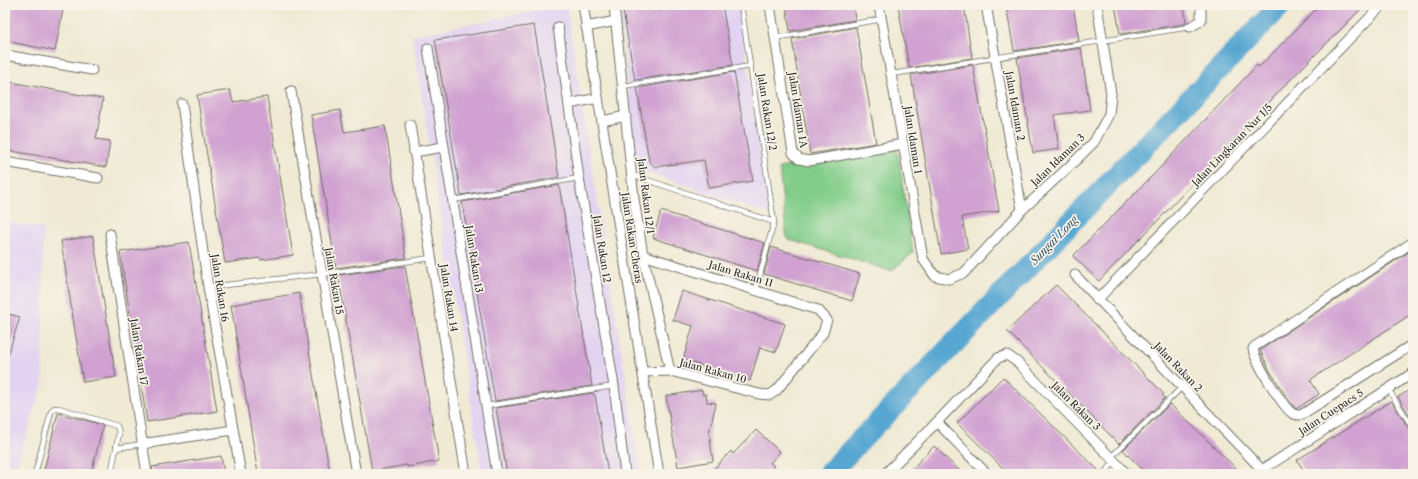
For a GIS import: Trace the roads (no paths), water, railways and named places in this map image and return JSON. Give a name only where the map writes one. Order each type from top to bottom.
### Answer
[{"type":"street","name":"Jalan Rakan Cheras","points":[[583,5],[659,474]]},
{"type":"street","name":"Jalan Rakan 12/1","points":[[614,5],[634,199],[643,255],[670,371]]},
{"type":"street","name":"Jalan Idaman 1A","points":[[770,5],[793,153],[799,159],[809,161],[903,144]]},
{"type":"street","name":"Jalan Idaman 1","points":[[879,5],[923,259],[935,276]]},
{"type":"street","name":"Jalan Idaman 2","points":[[986,5],[1022,210]]},
{"type":"street","name":"Jalan Idaman 3","points":[[935,276],[949,279],[964,273],[1022,210],[1094,142],[1109,114],[1111,94],[1096,5]]},
{"type":"street","points":[[1190,27],[1201,20],[1201,5]]},
{"type":"street","name":"Jalan Lingkaran Nur 1/5","points":[[1097,300],[1382,5]]},
{"type":"street","points":[[586,27],[616,21]]},
{"type":"street","name":"Jalan Rakan 12","points":[[558,27],[579,178],[614,386],[625,474]]},
{"type":"street","name":"Jalan Rakan 13","points":[[428,48],[497,474]]},
{"type":"street","points":[[5,55],[92,70]]},
{"type":"street","name":"Jalan Rakan 15","points":[[291,91],[356,474]]},
{"type":"street","points":[[569,104],[598,98]]},
{"type":"street","name":"Jalan Rakan 16","points":[[182,104],[208,287],[232,430],[242,474]]},
{"type":"street","points":[[602,121],[626,116]]},
{"type":"street","name":"Jalan Rakan 14","points":[[410,125],[466,474]]},
{"type":"street","points":[[414,152],[443,147]]},
{"type":"street","points":[[5,162],[98,178]]},
{"type":"street","name":"Jalan Rakan 17","points":[[110,234],[147,474]]},
{"type":"street","points":[[1413,242],[1253,349],[1256,358],[1280,400],[1293,414],[1301,414],[1413,344]]},
{"type":"street","name":"Jalan Rakan 11","points":[[643,255],[818,310],[827,320],[823,333],[777,390]]},
{"type":"street","name":"Jalan Rakan 2","points":[[1075,275],[1097,300],[1264,472]]},
{"type":"street","name":"Jalan Rakan 3","points":[[937,422],[998,358],[1007,355],[1017,362],[1127,474]]},
{"type":"street","name":"Jalan Rakan 10","points":[[643,372],[670,371],[759,394],[770,395],[777,390]]},
{"type":"street","name":"Jalan Cuepacs 5","points":[[1264,472],[1413,373]]},
{"type":"street","points":[[885,474],[937,422],[987,474]]},
{"type":"street","points":[[142,444],[232,430]]},
{"type":"lane","name":"Jalan Rakan 12/2","points":[[741,5],[774,222]]},
{"type":"lane","points":[[776,38],[882,20]]},
{"type":"lane","points":[[892,74],[1190,27]]},
{"type":"lane","points":[[623,86],[751,66]]},
{"type":"lane","points":[[632,175],[774,222],[756,290]]},
{"type":"lane","points":[[453,200],[579,178]]},
{"type":"lane","points":[[208,287],[322,274],[431,258]]},
{"type":"lane","points":[[487,406],[614,386]]},
{"type":"lane","points":[[1103,474],[1113,459],[1182,387]]},
{"type":"lane","points":[[1388,389],[1413,428]]},
{"type":"lane","points":[[35,474],[51,412],[54,408],[59,408],[117,426],[119,433],[111,474]]},
{"type":"lane","points":[[116,448],[142,444]]},
{"type":"waterway","name":"Sungai Long","points":[[828,474],[1281,5]]}]
